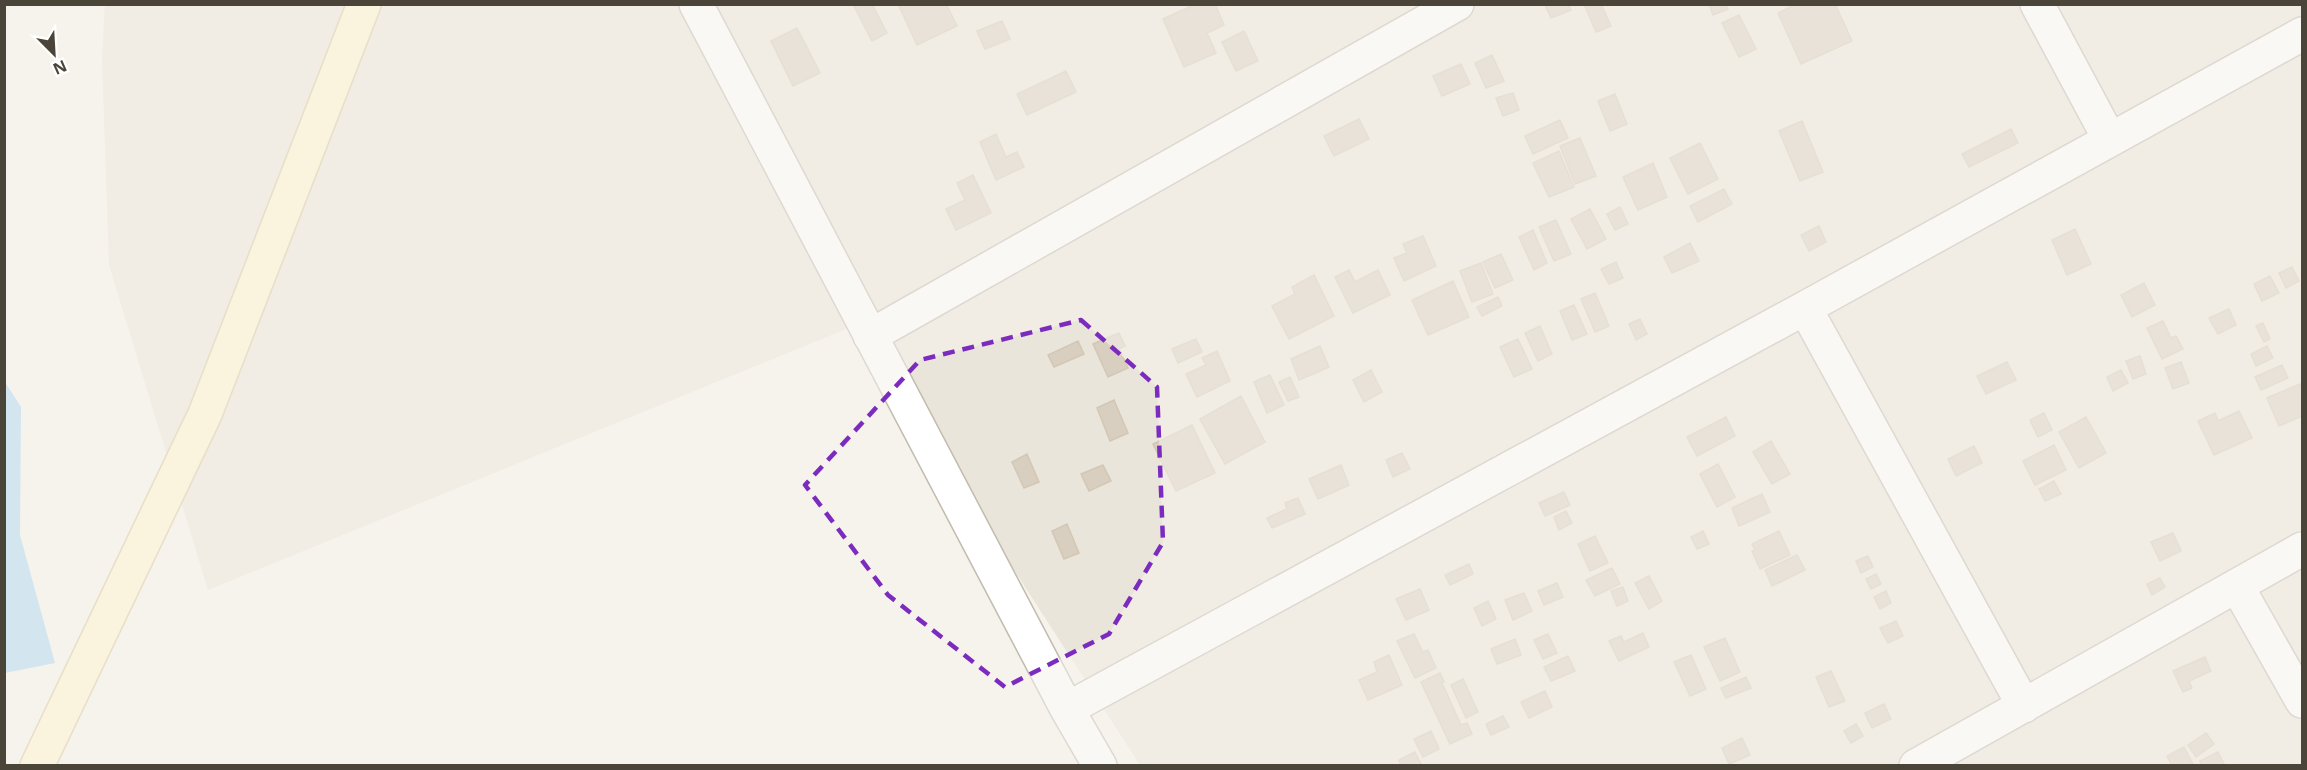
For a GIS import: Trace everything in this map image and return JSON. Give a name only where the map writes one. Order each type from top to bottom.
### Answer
[{"type":"main road","points":[[37,765],[205,414],[364,4]]},
{"type":"street","points":[[696,4],[1067,709],[1100,765]]},
{"type":"street","points":[[870,336],[1457,4]]},
{"type":"street","points":[[2037,4],[2110,140]]},
{"type":"street","points":[[1067,709],[1805,308],[2302,34]]},
{"type":"street","points":[[1805,308],[2024,706]]},
{"type":"street","points":[[1916,765],[2302,549]]},
{"type":"street","points":[[2237,586],[2302,701]]},
{"type":"highlighted area","points":[[1081,320],[1157,387],[1163,542],[1109,634],[1005,687],[888,595],[805,485],[920,360]]},
{"type":"shaded area","points":[[105,4],[2302,5],[2302,765],[1140,765],[856,325],[208,590],[109,265],[102,58]]},
{"type":"water","points":[[5,382],[21,407],[20,535],[55,663],[5,673]]},
{"type":"building","points":[[853,4],[872,4],[887,33],[872,41]]},
{"type":"building","points":[[898,4],[946,4],[957,26],[917,45]]},
{"type":"building","points":[[1196,4],[1215,4],[1224,25],[1207,33],[1216,53],[1184,67],[1163,19]]},
{"type":"building","points":[[1568,4],[1571,10],[1551,18],[1545,5]]},
{"type":"building","points":[[1584,4],[1605,4],[1602,6],[1611,26],[1596,32]]},
{"type":"building","points":[[1709,4],[1726,4],[1728,9],[1713,15]]},
{"type":"building","points":[[1796,4],[1835,4],[1852,41],[1801,64],[1778,13]]},
{"type":"building","points":[[1739,15],[1756,49],[1739,57],[1722,23]]},
{"type":"building","points":[[1002,21],[1010,39],[985,49],[977,31]]},
{"type":"building","points":[[797,28],[820,73],[793,86],[771,41]]},
{"type":"building","points":[[1244,31],[1258,61],[1236,71],[1222,42]]},
{"type":"building","points":[[1492,55],[1504,81],[1486,88],[1475,63]]},
{"type":"building","points":[[1461,64],[1470,84],[1442,96],[1433,76]]},
{"type":"building","points":[[1066,71],[1076,92],[1027,115],[1017,94]]},
{"type":"building","points":[[1513,93],[1519,110],[1503,116],[1496,98]]},
{"type":"building","points":[[1615,94],[1627,124],[1610,131],[1598,101]]},
{"type":"building","points":[[1359,119],[1369,139],[1334,156],[1324,136]]},
{"type":"building","points":[[1560,120],[1568,138],[1533,154],[1525,136]]},
{"type":"building","points":[[1802,121],[1823,172],[1800,181],[1779,131]]},
{"type":"building","points":[[2011,129],[2018,143],[1969,167],[1962,154]]},
{"type":"building","points":[[996,134],[1006,157],[1017,152],[1024,167],[996,180],[980,142]]},
{"type":"building","points":[[1580,138],[1596,176],[1575,184],[1560,146]]},
{"type":"building","points":[[1700,143],[1718,179],[1688,194],[1670,158]]},
{"type":"building","points":[[1559,151],[1574,187],[1549,197],[1533,163]]},
{"type":"building","points":[[1653,163],[1667,197],[1638,210],[1623,177]]},
{"type":"building","points":[[973,175],[991,213],[956,230],[946,209],[965,200],[957,183]]},
{"type":"building","points":[[1724,189],[1732,204],[1698,222],[1690,206]]},
{"type":"building","points":[[1620,207],[1628,224],[1615,230],[1607,214]]},
{"type":"building","points":[[1590,209],[1606,239],[1587,249],[1571,219]]},
{"type":"building","points":[[1556,220],[1571,254],[1554,261],[1539,227]]},
{"type":"building","points":[[1819,226],[1826,242],[1809,251],[1801,235]]},
{"type":"building","points":[[2075,229],[2091,264],[2067,275],[2052,240]]},
{"type":"building","points":[[1533,230],[1547,263],[1534,270],[1519,237]]},
{"type":"building","points":[[1423,236],[1436,266],[1404,281],[1394,258],[1407,253],[1403,244]]},
{"type":"building","points":[[1690,243],[1699,261],[1672,273],[1664,257]]},
{"type":"building","points":[[1501,254],[1513,280],[1495,288],[1483,262]]},
{"type":"building","points":[[1616,262],[1623,278],[1609,284],[1601,269]]},
{"type":"building","points":[[1481,263],[1493,294],[1472,302],[1460,271]]},
{"type":"building","points":[[2292,267],[2299,281],[2286,288],[2279,273]]},
{"type":"building","points":[[1349,270],[1355,282],[1378,270],[1390,295],[1353,313],[1335,277]]},
{"type":"building","points":[[1314,275],[1334,316],[1289,339],[1272,306],[1295,294],[1292,287]]},
{"type":"building","points":[[2270,276],[2279,293],[2262,301],[2254,284]]},
{"type":"building","points":[[1453,281],[1469,317],[1428,335],[1412,300]]},
{"type":"building","points":[[2144,283],[2155,305],[2132,317],[2121,295]]},
{"type":"building","points":[[1595,293],[1609,326],[1595,332],[1581,299]]},
{"type":"building","points":[[1498,297],[1502,306],[1482,316],[1477,307]]},
{"type":"building","points":[[1574,305],[1587,334],[1572,340],[1560,311]]},
{"type":"building","points":[[2229,309],[2236,325],[2218,334],[2209,318]]},
{"type":"building","points":[[1640,319],[1647,334],[1636,340],[1629,324]]},
{"type":"building","points":[[2163,321],[2171,338],[2176,336],[2183,349],[2162,359],[2147,328]]},
{"type":"building","points":[[2263,323],[2270,339],[2264,342],[2256,326]]},
{"type":"building","points":[[1540,326],[1552,354],[1538,361],[1525,333]]},
{"type":"building","points":[[1119,333],[1125,346],[1119,349],[1128,368],[1108,377],[1093,344]]},
{"type":"building","points":[[1196,339],[1202,352],[1178,363],[1172,349]]},
{"type":"building","points":[[1518,339],[1532,369],[1514,377],[1500,347]]},
{"type":"building","points":[[1078,341],[1084,354],[1054,367],[1048,355]]},
{"type":"building","points":[[1320,346],[1329,367],[1299,380],[1291,359]]},
{"type":"building","points":[[2267,346],[2273,358],[2256,366],[2251,354]]},
{"type":"building","points":[[1217,351],[1230,381],[1197,397],[1186,374],[1206,365],[1202,358]]},
{"type":"building","points":[[2140,356],[2146,374],[2133,379],[2126,361]]},
{"type":"building","points":[[2007,362],[2016,380],[1986,394],[1977,376]]},
{"type":"building","points":[[2181,362],[2189,383],[2173,389],[2165,368]]},
{"type":"building","points":[[2282,365],[2288,378],[2261,390],[2255,377]]},
{"type":"building","points":[[1371,370],[1382,392],[1364,402],[1353,380]]},
{"type":"building","points":[[2121,370],[2128,383],[2113,391],[2107,377]]},
{"type":"building","points":[[1270,375],[1284,405],[1267,413],[1254,382]]},
{"type":"building","points":[[1290,377],[1299,397],[1288,401],[1279,382]]},
{"type":"building","points":[[2300,384],[2302,416],[2279,426],[2267,398]]},
{"type":"building","points":[[1241,396],[1265,442],[1225,464],[1200,419]]},
{"type":"building","points":[[1114,400],[1128,433],[1110,441],[1097,408]]},
{"type":"building","points":[[2239,411],[2252,438],[2214,455],[2198,421],[2215,413],[2218,421]]},
{"type":"building","points":[[2044,413],[2052,430],[2038,437],[2030,420]]},
{"type":"building","points":[[1726,417],[1735,436],[1697,456],[1687,437]]},
{"type":"building","points":[[2086,417],[2106,453],[2079,468],[2059,432]]},
{"type":"building","points":[[1192,425],[1215,473],[1176,491],[1153,444]]},
{"type":"building","points":[[1771,441],[1790,474],[1772,484],[1753,452]]},
{"type":"building","points":[[2054,445],[2066,470],[2035,485],[2023,461]]},
{"type":"building","points":[[1974,446],[1982,463],[1956,476],[1948,459]]},
{"type":"building","points":[[1402,453],[1410,469],[1393,477],[1386,460]]},
{"type":"building","points":[[1027,454],[1039,482],[1024,488],[1012,462]]},
{"type":"building","points":[[1718,464],[1735,497],[1717,507],[1700,474]]},
{"type":"building","points":[[1103,465],[1111,481],[1089,491],[1081,474]]},
{"type":"building","points":[[1341,465],[1349,485],[1318,499],[1309,479]]},
{"type":"building","points":[[2054,481],[2061,494],[2045,501],[2039,489]]},
{"type":"building","points":[[1564,492],[1570,505],[1545,516],[1539,503]]},
{"type":"building","points":[[1762,494],[1770,512],[1739,526],[1732,508]]},
{"type":"building","points":[[1298,498],[1305,514],[1272,528],[1267,518],[1287,509],[1285,503]]},
{"type":"building","points":[[1566,511],[1572,523],[1559,530],[1554,517]]},
{"type":"building","points":[[1067,524],[1079,553],[1064,559],[1052,531]]},
{"type":"building","points":[[1703,531],[1709,544],[1697,549],[1691,537]]},
{"type":"building","points":[[1779,531],[1790,555],[1760,569],[1752,551],[1755,550],[1752,544]]},
{"type":"building","points":[[2173,533],[2181,551],[2160,561],[2151,542]]},
{"type":"building","points":[[1595,536],[1608,563],[1590,571],[1578,544]]},
{"type":"building","points":[[1797,555],[1805,570],[1772,586],[1765,570]]},
{"type":"building","points":[[1868,556],[1873,567],[1861,573],[1856,561]]},
{"type":"building","points":[[1469,564],[1473,574],[1450,585],[1445,575]]},
{"type":"building","points":[[1612,568],[1620,584],[1595,596],[1586,580]]},
{"type":"building","points":[[1876,574],[1881,584],[1871,589],[1866,579]]},
{"type":"building","points":[[1649,576],[1662,601],[1649,609],[1635,583]]},
{"type":"building","points":[[2160,578],[2165,587],[2152,595],[2147,584]]},
{"type":"building","points":[[1557,583],[1563,597],[1544,605],[1538,591]]},
{"type":"building","points":[[1623,587],[1628,601],[1617,606],[1611,591]]},
{"type":"building","points":[[1420,589],[1429,610],[1406,620],[1396,599]]},
{"type":"building","points":[[1886,591],[1891,603],[1880,609],[1874,597]]},
{"type":"building","points":[[1524,593],[1532,611],[1513,620],[1505,600]]},
{"type":"building","points":[[1488,601],[1496,619],[1482,626],[1474,608]]},
{"type":"building","points":[[1896,621],[1903,636],[1888,643],[1880,628]]},
{"type":"building","points":[[1643,633],[1649,647],[1619,661],[1609,641],[1621,636],[1624,642]]},
{"type":"building","points":[[1414,634],[1423,652],[1428,650],[1436,668],[1415,678],[1397,641]]},
{"type":"building","points":[[1548,634],[1557,653],[1543,659],[1534,640]]},
{"type":"building","points":[[1725,638],[1740,672],[1720,681],[1704,647]]},
{"type":"building","points":[[1515,639],[1521,655],[1497,664],[1491,649]]},
{"type":"building","points":[[1389,655],[1402,685],[1368,700],[1359,680],[1377,672],[1374,662]]},
{"type":"building","points":[[1691,655],[1706,689],[1690,696],[1674,662]]},
{"type":"building","points":[[1568,656],[1575,671],[1551,681],[1544,667]]},
{"type":"building","points":[[2205,657],[2211,671],[2189,681],[2192,688],[2183,692],[2173,671]]},
{"type":"building","points":[[1831,671],[1845,701],[1829,707],[1816,677]]},
{"type":"building","points":[[1440,673],[1444,682],[1442,683],[1461,725],[1467,723],[1472,734],[1450,744],[1421,682]]},
{"type":"building","points":[[1746,677],[1751,688],[1726,698],[1721,688]]},
{"type":"building","points":[[1463,679],[1478,712],[1466,718],[1451,685]]},
{"type":"building","points":[[1545,691],[1552,707],[1529,718],[1521,702]]},
{"type":"building","points":[[1884,704],[1891,719],[1872,728],[1865,713]]},
{"type":"building","points":[[1503,716],[1509,727],[1491,735],[1486,724]]},
{"type":"building","points":[[1856,724],[1863,736],[1851,743],[1844,731]]},
{"type":"building","points":[[1431,731],[1439,749],[1423,757],[1414,739]]},
{"type":"building","points":[[2206,733],[2214,744],[2196,757],[2188,745]]},
{"type":"building","points":[[1742,738],[1750,755],[1729,764],[1722,748]]},
{"type":"building","points":[[2184,747],[2194,766],[2172,766],[2167,756]]},
{"type":"building","points":[[1415,752],[1422,766],[1401,766],[1399,760]]},
{"type":"building","points":[[2218,752],[2225,766],[2202,766],[2200,761]]}]
